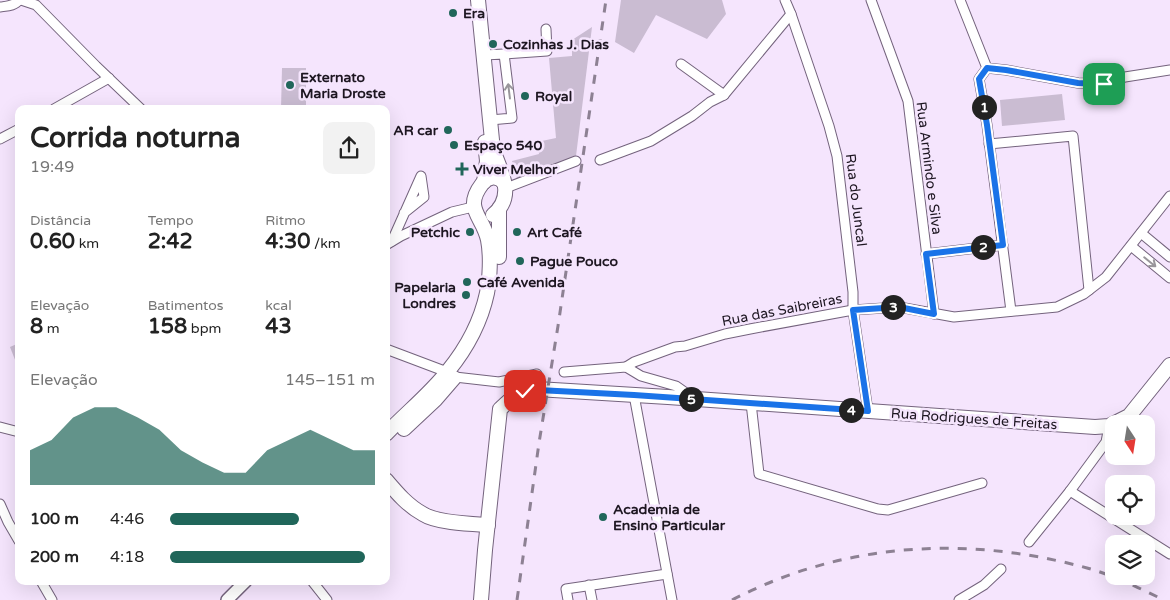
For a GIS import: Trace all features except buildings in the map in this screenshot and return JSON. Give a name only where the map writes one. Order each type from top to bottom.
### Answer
[{"type":"main road","points":[[390,441],[435,400],[464,350],[479,319],[487,293],[490,265],[489,241],[476,211],[475,197],[484,182],[487,161],[469,0]]},
{"type":"main road","points":[[476,211],[482,217],[487,218],[495,213],[504,198],[505,185],[501,168],[493,150],[478,0]]},
{"type":"main road","points":[[484,182],[492,177],[501,180],[505,185]]},
{"type":"main road","points":[[390,430],[472,354],[496,295],[499,265],[499,209]]},
{"type":"main road","name":"Rua Rodrigues de Freitas","points":[[1130,415],[1170,365]]},
{"type":"main road","name":"Rua Rodrigues de Freitas","points":[[481,600],[500,409],[513,396],[525,391],[634,395],[1105,426]]},
{"type":"main road","points":[[390,485],[402,499],[424,515],[445,521],[488,525]]},
{"type":"street","points":[[0,7],[13,5],[20,0],[36,5],[137,105]]},
{"type":"street","name":"Rua do Juncal","points":[[785,0],[829,126],[837,156],[853,292],[853,310],[868,411]]},
{"type":"street","name":"Rua Armindo e Silva","points":[[871,0],[908,101],[934,314]]},
{"type":"street","points":[[960,0],[987,68]]},
{"type":"street","points":[[600,160],[651,141],[692,116],[710,102],[724,95],[791,14]]},
{"type":"street","points":[[484,55],[547,51],[546,29]]},
{"type":"street","points":[[490,120],[512,118],[504,54]]},
{"type":"street","points":[[681,64],[724,95]]},
{"type":"street","points":[[987,68],[1078,83],[1104,84],[1125,77],[1170,70]]},
{"type":"street","points":[[987,68],[979,79],[990,144],[1012,311]]},
{"type":"street","points":[[61,105],[109,78]]},
{"type":"street","points":[[0,139],[15,131]]},
{"type":"street","points":[[990,144],[1073,136],[1090,290]]},
{"type":"street","points":[[505,185],[576,161]]},
{"type":"street","name":"Rua das Saibreiras","points":[[626,367],[634,362],[675,347],[685,346],[725,334],[853,310],[899,307],[954,317],[1057,307],[1084,294],[1106,277],[1170,196]]},
{"type":"street","points":[[390,242],[452,212],[476,211]]},
{"type":"street","points":[[390,241],[404,213]]},
{"type":"street","points":[[1141,233],[1170,257]]},
{"type":"street","points":[[926,254],[1003,245]]},
{"type":"street","points":[[1131,246],[1170,278]]},
{"type":"street","points":[[390,351],[451,374],[499,382],[537,374]]},
{"type":"street","points":[[564,372],[626,367],[641,376],[676,386],[695,399]]},
{"type":"street","points":[[634,395],[672,600]]},
{"type":"street","points":[[751,403],[759,474],[878,510],[888,510],[982,483]]},
{"type":"street","points":[[0,427],[15,431]]},
{"type":"street","points":[[1029,542],[1105,443]]},
{"type":"street","points":[[1070,491],[1169,552]]},
{"type":"street","points":[[0,504],[15,534]]},
{"type":"street","points":[[958,600],[984,585],[1001,569]]},
{"type":"street","points":[[568,600],[566,589],[667,574]]},
{"type":"street","points":[[43,585],[52,600]]},
{"type":"street","points":[[227,600],[242,585]]},
{"type":"street","points":[[315,585],[327,600]]},
{"type":"street","points":[[589,586],[592,600]]},
{"type":"shaded area","points":[[621,0],[722,0],[726,14],[707,39],[656,15],[634,53],[615,42]]},
{"type":"shaded area","points":[[592,27],[576,156],[517,179],[512,161],[539,154],[537,142],[556,138],[549,58],[572,56],[572,40]]},
{"type":"shaded area","points":[[282,68],[306,68],[306,105],[281,105]]},
{"type":"shaded area","points":[[1062,94],[1065,120],[1002,126],[1000,100]]},
{"type":"shaded area","points":[[15,345],[15,360],[10,347]]},
{"type":"railway","points":[[517,600],[606,0]]},
{"type":"railway","points":[[732,600],[774,581],[818,566],[862,556],[906,550],[951,548],[997,551],[1087,568],[1136,586],[1164,600]]},
{"type":"place","name":"Era","points":[[453,13]]},
{"type":"place","name":"Cozinhas J. Dias","points":[[493,44]]},
{"type":"place","name":"Externato Maria Droste","points":[[290,85]]},
{"type":"place","name":"Royal","points":[[525,96]]},
{"type":"place","name":"AR car","points":[[448,130]]},
{"type":"place","name":"Espaço 540","points":[[454,145]]},
{"type":"place","name":"Viver Melhor","points":[[462,169]]},
{"type":"place","name":"Petchic","points":[[470,232]]},
{"type":"place","name":"Art Café","points":[[517,232]]},
{"type":"place","name":"Pague Pouco","points":[[520,261]]},
{"type":"place","name":"Café Avenida","points":[[467,282]]},
{"type":"place","name":"Papelaria Londres","points":[[466,295]]},
{"type":"place","name":"Academia de Ensino Particular","points":[[603,517]]},
{"type":"route","points":[[525,391],[634,395],[868,411],[853,310],[899,307],[934,314],[926,254],[1003,245],[979,79],[987,68],[1078,83],[1104,84]]}]
